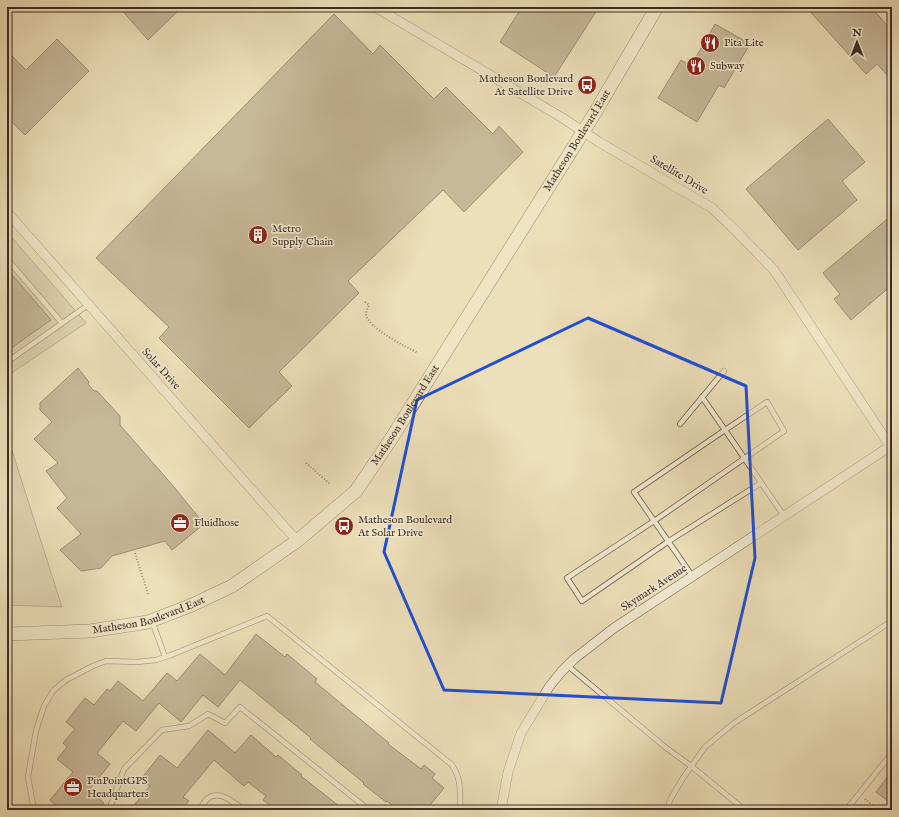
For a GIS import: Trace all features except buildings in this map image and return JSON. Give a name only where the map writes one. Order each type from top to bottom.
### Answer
[{"type":"street","name":"Satellite Drive","points":[[375,7],[712,208],[774,270],[891,447]]},
{"type":"street","name":"Matheson Boulevard East","points":[[7,634],[90,631],[152,621],[192,605],[232,586],[297,541],[356,491],[391,439],[582,131],[593,116],[658,7]]},
{"type":"street","name":"Solar Drive","points":[[9,217],[297,541]]},
{"type":"street","name":"Skymark Avenue","points":[[501,810],[508,772],[521,733],[549,687],[568,666],[614,628],[891,447]]},
{"type":"lane","points":[[7,259],[62,323]]},
{"type":"lane","points":[[7,362],[88,305]]},
{"type":"lane","points":[[680,424],[724,371]]},
{"type":"lane","points":[[702,397],[784,516]]},
{"type":"lane","points":[[693,576],[669,541],[654,521],[634,492],[767,402],[784,431],[654,521],[567,578],[582,601],[669,541],[761,483]]},
{"type":"lane","points":[[34,810],[28,778],[36,731],[44,706],[53,691],[66,680],[106,661],[137,662],[156,660],[267,616],[451,764],[457,771],[460,780],[460,810]]},
{"type":"lane","points":[[152,621],[165,657]]},
{"type":"lane","points":[[667,810],[675,792],[691,766],[706,747],[734,723],[892,621]]},
{"type":"lane","points":[[568,666],[665,747],[745,810]]},
{"type":"lane","points":[[109,810],[124,769],[162,730],[189,726],[208,714],[225,723],[240,707],[369,810]]},
{"type":"lane","points":[[846,810],[892,753]]},
{"type":"lane","points":[[200,810],[206,800],[217,796],[223,796],[229,798],[244,810]]},
{"type":"path","points":[[365,302],[369,305],[366,315],[369,321],[394,339],[418,353]]},
{"type":"path","points":[[306,463],[330,484]]},
{"type":"path","points":[[135,553],[148,594]]},
{"type":"path","points":[[858,794],[878,810]]},
{"type":"highlighted area","points":[[588,318],[746,386],[755,558],[721,703],[444,690],[384,552],[417,400]]},
{"type":"shaded area","points":[[7,232],[86,323],[7,376]]},
{"type":"shaded area","points":[[7,435],[62,607],[7,605]]},
{"type":"place","name":"Pita Lite","points":[[710,43]]},
{"type":"place","name":"Subway","points":[[696,66]]},
{"type":"place","name":"Matheson Boulevard At Satellite Drive","points":[[587,85]]},
{"type":"place","name":"Metro Supply Chain","points":[[258,235]]},
{"type":"place","name":"Fluidhose","points":[[180,523]]},
{"type":"place","name":"Matheson Boulevard At Solar Drive","points":[[344,526]]},
{"type":"place","name":"PinPointGPS Headquarters","points":[[73,787]]}]
